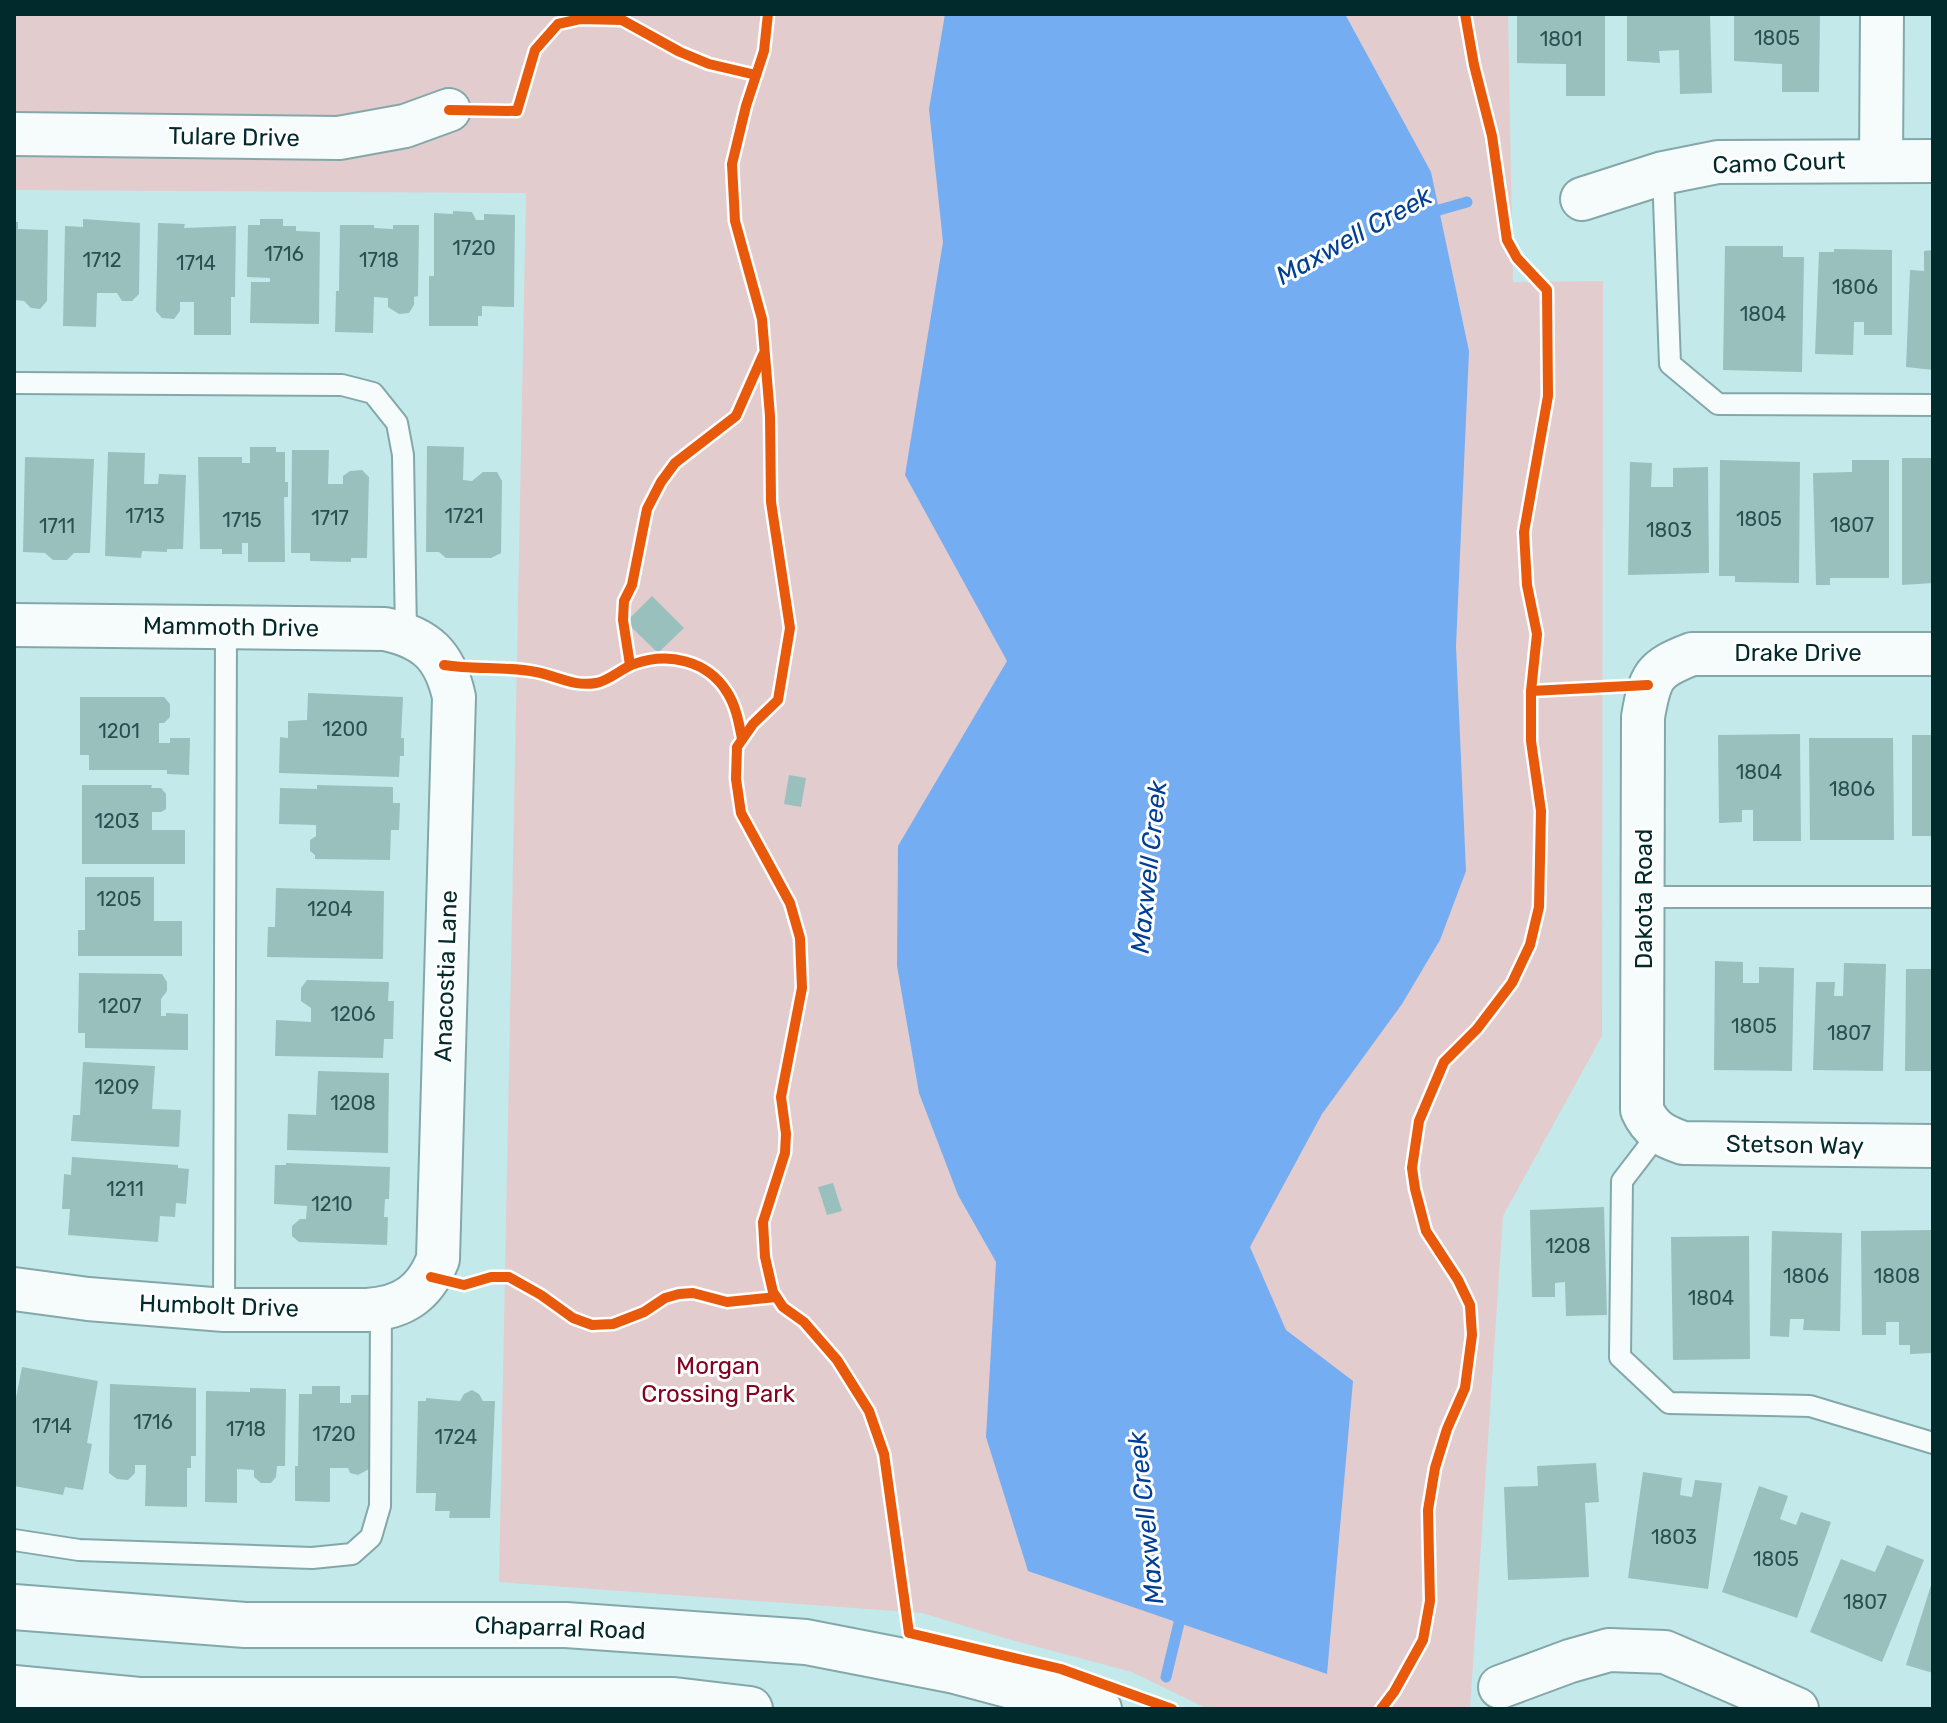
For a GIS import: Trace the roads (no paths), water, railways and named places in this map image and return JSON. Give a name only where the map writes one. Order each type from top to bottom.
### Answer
[{"type":"main road","name":"Chaparral Road","points":[[14,1607],[245,1625],[566,1625],[806,1642],[955,1671],[1099,1709]]},
{"type":"main road","points":[[14,1688],[139,1700],[674,1700],[750,1709]]},
{"type":"street","points":[[1881,160],[1882,14]]},
{"type":"street","name":"Tulare Drive","points":[[14,134],[339,138],[405,126],[449,110]]},
{"type":"street","name":"Camo Court","points":[[1582,199],[1663,173],[1718,162],[1933,161]]},
{"type":"street","name":"Mammoth Drive","points":[[14,625],[385,629],[406,634],[440,658]]},
{"type":"street","name":"Drake Drive","points":[[1665,665],[1692,654],[1726,652],[1933,654]]},
{"type":"street","name":"Anacostia Lane","points":[[420,1292],[431,1277],[438,1259],[439,1228],[454,697],[450,677],[440,658]]},
{"type":"street","name":"Dakota Road","points":[[1658,1134],[1642,1110],[1643,717],[1648,685],[1665,665]]},
{"type":"street","name":"Stetson Way","points":[[1658,1134],[1683,1143],[1933,1146]]},
{"type":"street","name":"Humbolt Drive","points":[[14,1289],[88,1299],[224,1310],[381,1309],[404,1303],[420,1292]]},
{"type":"street","points":[[1500,1687],[1609,1650],[1665,1652],[1744,1699],[1797,1709]]},
{"type":"lane","points":[[1663,173],[1670,364],[1718,404],[1933,405]]},
{"type":"lane","points":[[14,383],[342,385],[373,393],[397,423],[403,455],[406,634]]},
{"type":"lane","points":[[224,1310],[226,628]]},
{"type":"lane","points":[[1644,897],[1933,897]]},
{"type":"lane","points":[[1658,1134],[1622,1181],[1620,1357],[1669,1403],[1810,1406],[1933,1443]]},
{"type":"lane","points":[[14,1540],[79,1550],[312,1558],[352,1554],[371,1537],[380,1506],[381,1309]]},
{"type":"water","points":[[945,14],[1345,14],[1431,172],[1469,351],[1456,646],[1466,871],[1440,940],[1402,1004],[1322,1114],[1250,1247],[1286,1330],[1353,1381],[1327,1674],[1028,1571],[986,1437],[996,1262],[958,1195],[919,1093],[897,966],[898,846],[1007,661],[905,475],[943,242],[929,109]]},
{"type":"waterway","name":"Maxwell Creek","points":[[1427,217],[1467,202]]},
{"type":"waterway","name":"Maxwell Creek","points":[[1166,1677],[1179,1623],[1178,1611]]},
{"type":"park label","name":"Morgan Crossing Park","points":[[718,1380]]}]
